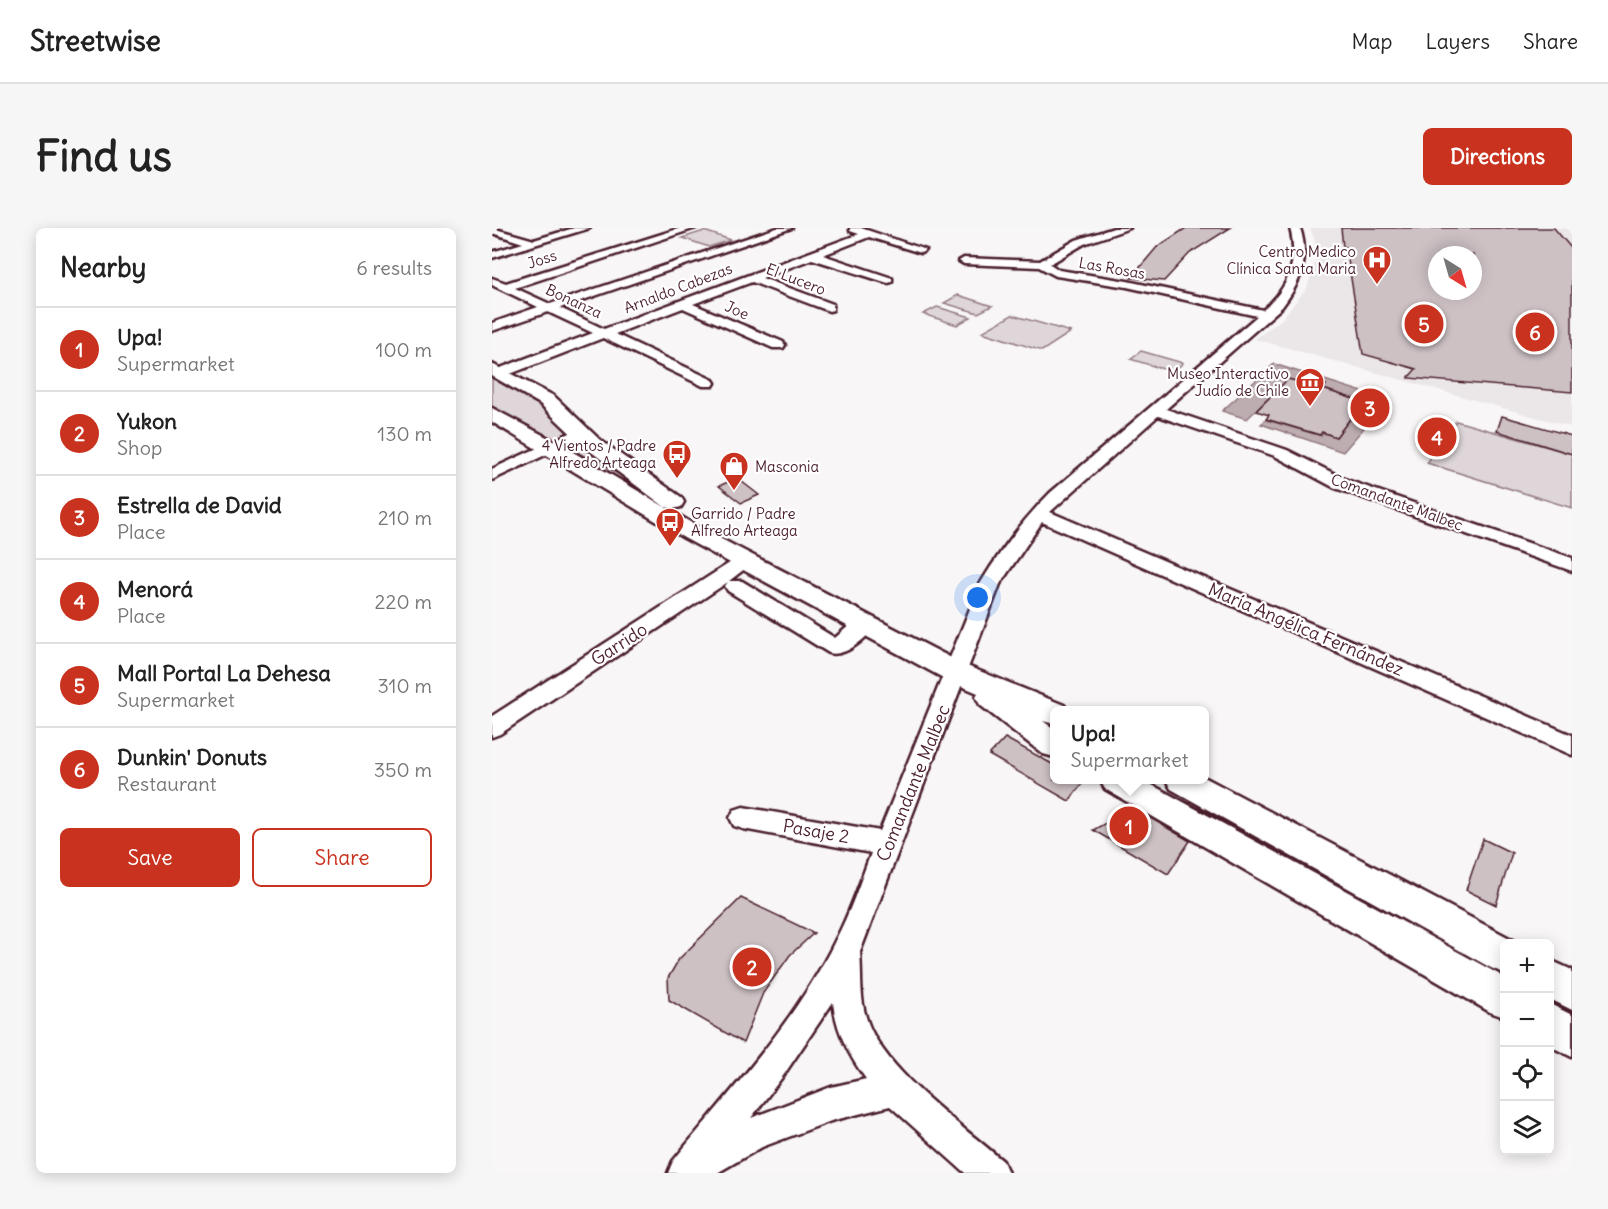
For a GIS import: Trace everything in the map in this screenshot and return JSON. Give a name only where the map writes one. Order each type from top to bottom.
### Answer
[{"type":"main road","points":[[496,371],[547,400],[593,444],[679,506],[738,557]]},
{"type":"main road","points":[[492,414],[551,447],[653,510],[738,557],[957,673],[1050,711]]},
{"type":"main road","points":[[957,673],[1050,742]]},
{"type":"main road","points":[[1123,784],[1500,996]]},
{"type":"main road","points":[[1189,784],[1500,953]]},
{"type":"main road","points":[[1554,981],[1572,991]]},
{"type":"main road","points":[[1554,1026],[1572,1037]]},
{"type":"street","name":"Joss","points":[[505,287],[691,228]]},
{"type":"street","points":[[492,327],[787,228]]},
{"type":"street","points":[[849,228],[921,250]]},
{"type":"street","name":"Las Rosas","points":[[1125,228],[1080,242],[1042,264],[1056,273],[1127,284],[1268,315]]},
{"type":"street","name":"Comandante Malbec","points":[[686,1172],[808,1015],[846,951],[990,584],[1005,558],[1040,514],[1268,315],[1287,294],[1297,274],[1301,254],[1295,228]]},
{"type":"street","points":[[492,255],[580,229]]},
{"type":"street","points":[[492,230],[534,243]]},
{"type":"street","name":"Arnaldo Cabezas","points":[[496,371],[604,334],[868,234]]},
{"type":"street","points":[[812,255],[888,280]]},
{"type":"street","points":[[964,261],[1042,264]]},
{"type":"street","name":"El Lucero","points":[[752,278],[829,308]]},
{"type":"street","name":"Bonanza","points":[[492,281],[708,383]]},
{"type":"street","name":"Joe","points":[[683,304],[778,345]]},
{"type":"street","name":"Comandante Malbec","points":[[1156,411],[1281,453],[1341,484],[1572,565]]},
{"type":"street","points":[[492,475],[581,432]]},
{"type":"street","name":"María Angélica Fernández","points":[[1040,514],[1572,745]]},
{"type":"street","name":"Garrido","points":[[492,728],[738,557]]},
{"type":"street","points":[[735,586],[836,648],[866,624]]},
{"type":"street","name":"Pasaje 2","points":[[743,818],[889,844]]},
{"type":"street","points":[[846,951],[845,992],[854,1027],[865,1049],[896,1089],[991,1173]]},
{"type":"street","points":[[686,1172],[752,1134],[831,1104],[896,1089]]},
{"type":"shaded area","points":[[1310,228],[1572,228],[1572,427],[1255,339],[1282,319],[1307,288],[1316,259],[1315,241]]},
{"type":"shaded area","points":[[704,231],[731,240],[709,247],[682,238]]},
{"type":"shaded area","points":[[958,295],[992,306],[978,313],[944,303]]},
{"type":"shaded area","points":[[937,307],[971,317],[957,325],[923,314]]},
{"type":"shaded area","points":[[1012,315],[1071,332],[1042,351],[982,332]]},
{"type":"shaded area","points":[[1141,351],[1183,363],[1173,372],[1130,359]]},
{"type":"shaded area","points":[[1274,364],[1388,400],[1377,412],[1361,407],[1364,402],[1324,389],[1326,385],[1302,378],[1299,382],[1288,379],[1247,419],[1222,411]]},
{"type":"shaded area","points":[[492,378],[551,410],[635,483],[492,407]]},
{"type":"shaded area","points":[[1353,416],[1369,422],[1343,452],[1261,424],[1266,420],[1321,436],[1323,433],[1336,437]]},
{"type":"shaded area","points":[[1456,421],[1572,454],[1572,508],[1427,463]]},
{"type":"building","points":[[1186,228],[1230,228],[1190,253],[1164,281],[1131,278],[1157,247]]},
{"type":"building","points":[[1341,228],[1554,228],[1572,249],[1572,392],[1408,378],[1416,369],[1363,354],[1346,247],[1343,247]]},
{"type":"building","name":"Museo Interactivo Judío de Chile","points":[[1288,379],[1299,382],[1302,379],[1326,385],[1323,389],[1363,402],[1336,437],[1322,432],[1320,435],[1266,419],[1269,415],[1256,411]]},
{"type":"building","points":[[1502,416],[1572,436],[1572,454],[1497,431]]},
{"type":"building","points":[[737,478],[759,495],[741,503],[719,486]]},
{"type":"building","points":[[1005,738],[1050,763],[1050,784],[1082,784],[1069,801],[989,755]]},
{"type":"building","points":[[1133,808],[1190,841],[1168,874],[1093,830]]},
{"type":"building","points":[[1483,839],[1512,853],[1496,905],[1466,890]]},
{"type":"building","points":[[741,898],[814,933],[790,955],[763,993],[743,1043],[669,1000],[668,978],[679,959]]},
{"type":"place","name":"Centro Medico Clínica Santa Maria","points":[[1377,286]]},
{"type":"place","name":"Mall Portal La Dehesa","points":[[1424,324]]},
{"type":"place","name":"Dunkin' Donuts","points":[[1535,332]]},
{"type":"place","name":"Museo Interactivo Judío de Chile","points":[[1310,408]]},
{"type":"place","name":"Estrella de David","points":[[1370,408]]},
{"type":"place","name":"Menorá","points":[[1437,437]]},
{"type":"place","name":"4 Vientos / Padre Alfredo Arteaga","points":[[677,480]]},
{"type":"place","name":"Masconia","points":[[734,492]]},
{"type":"place","name":"Garrido / Padre Alfredo Arteaga","points":[[670,548]]},
{"type":"place","name":"Upa!","points":[[1129,826]]},
{"type":"place","name":"Yukon","points":[[752,967]]}]
